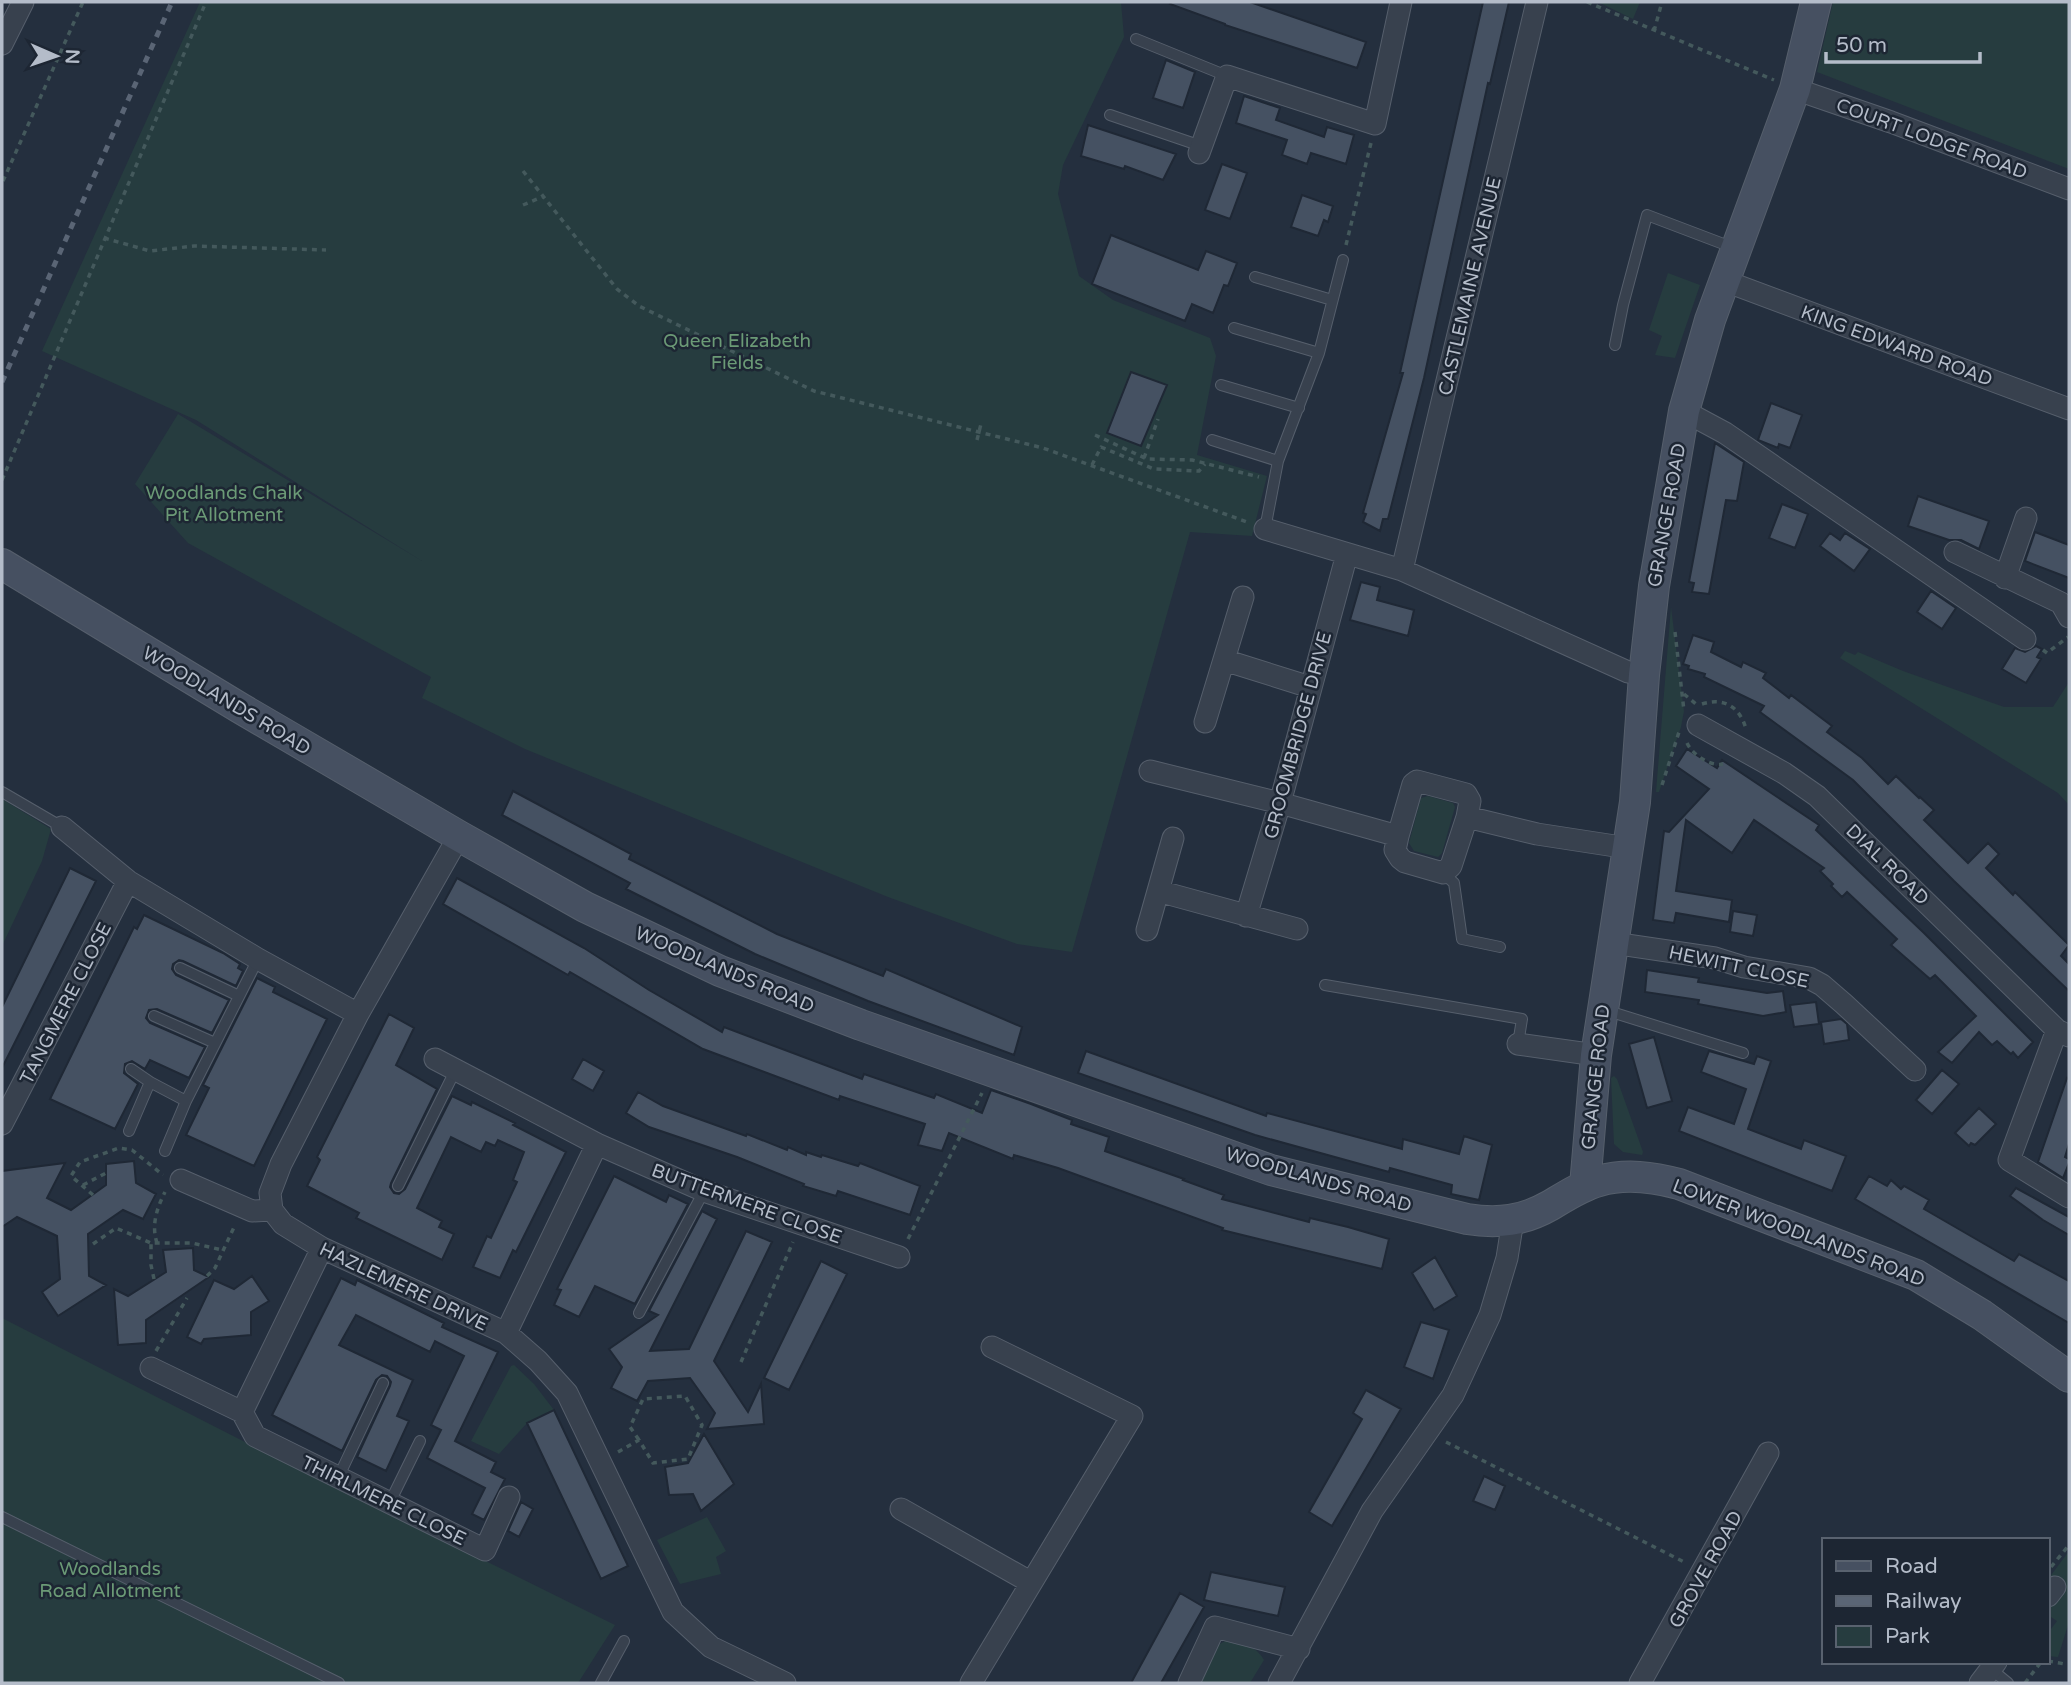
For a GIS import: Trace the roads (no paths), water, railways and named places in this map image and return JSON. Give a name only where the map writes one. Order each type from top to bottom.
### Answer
[{"type":"street","points":[[2,44],[23,2]]},
{"type":"street","points":[[1200,149],[1227,76],[1375,124],[1401,2]]},
{"type":"street","name":"CASTLEMAINE AVENUE","points":[[1402,570],[1537,2]]},
{"type":"street","name":"GRANGE ROAD","points":[[1585,1186],[1596,1055],[1635,802],[1644,675],[1656,572],[1684,411],[1710,320],[1795,89],[1816,2]]},
{"type":"street","name":"COURT LODGE ROAD","points":[[1795,89],[1891,121],[2069,189]]},
{"type":"street","name":"KING EDWARD ROAD","points":[[1725,281],[2069,409]]},
{"type":"street","name":"GRANGE ROAD","points":[[1684,411],[1725,433],[2025,639]]},
{"type":"street","points":[[2006,578],[2026,518]]},
{"type":"street","points":[[1265,529],[1402,570],[1628,672],[1644,675]]},
{"type":"street","points":[[1955,552],[2061,603],[2069,617]]},
{"type":"street","name":"GROOMBRIDGE DRIVE","points":[[1246,916],[1348,554]]},
{"type":"street","name":"WOODLANDS ROAD","points":[[2,564],[458,836],[585,907],[720,971],[993,1072],[1282,1173],[1467,1219],[1497,1222],[1513,1220]]},
{"type":"street","points":[[1205,722],[1243,597]]},
{"type":"street","points":[[1224,660],[1310,687]]},
{"type":"street","name":"DIAL ROAD","points":[[1690,719],[1784,773],[1819,798],[2063,1033],[2009,1160],[2069,1197]]},
{"type":"street","points":[[1150,771],[1398,836]]},
{"type":"street","points":[[1417,781],[1466,794],[1470,801],[1451,866],[1443,873],[1401,859],[1395,850],[1398,836],[1413,784],[1417,781]]},
{"type":"street","points":[[1467,817],[1534,833],[1628,848]]},
{"type":"street","points":[[62,827],[128,881],[258,959],[358,1014]]},
{"type":"street","points":[[181,1180],[243,1208],[261,1212],[272,1210],[270,1193],[281,1164],[358,1014],[458,836]]},
{"type":"street","points":[[1147,930],[1173,838]]},
{"type":"street","name":"TANGMERE CLOSE","points":[[2,1125],[128,881]]},
{"type":"street","points":[[1158,891],[1297,929]]},
{"type":"street","name":"HEWITT CLOSE","points":[[1613,943],[1715,958],[1744,967],[1809,978],[1822,985],[1844,1004],[1915,1070]]},
{"type":"street","points":[[1518,1044],[1596,1055]]},
{"type":"street","name":"BUTTERMERE CLOSE","points":[[435,1059],[597,1144],[704,1191],[899,1257]]},
{"type":"street","points":[[506,1333],[597,1144]]},
{"type":"street","name":"LOWER WOODLANDS ROAD","points":[[1585,1186],[1619,1177],[1666,1181],[1890,1264],[1955,1297],[2069,1377]]},
{"type":"street","points":[[1279,1683],[1365,1522],[1453,1395],[1490,1315],[1507,1258],[1513,1220],[1539,1212],[1585,1186]]},
{"type":"street","name":"HAZLEMERE DRIVE","points":[[272,1210],[283,1224],[322,1248],[506,1333],[538,1361],[567,1393],[673,1612],[714,1648],[785,1683]]},
{"type":"street","points":[[242,1412],[322,1248]]},
{"type":"street","points":[[971,1683],[1030,1581],[1132,1416],[992,1347]]},
{"type":"street","name":"THIRLMERE CLOSE","points":[[151,1368],[242,1412],[255,1436],[485,1550],[509,1497]]},
{"type":"street","name":"GROVE ROAD","points":[[1640,1683],[1768,1453]]},
{"type":"street","points":[[901,1509],[1030,1581]]},
{"type":"street","points":[[1189,1683],[1215,1627],[1299,1649]]},
{"type":"lane","points":[[1136,38],[1227,76]]},
{"type":"lane","points":[[1110,115],[1200,149]]},
{"type":"lane","points":[[1615,345],[1647,215],[1737,249]]},
{"type":"lane","points":[[1265,529],[1278,461],[1319,353],[1343,260]]},
{"type":"lane","points":[[1255,277],[1332,300]]},
{"type":"lane","points":[[1234,328],[1319,353]]},
{"type":"lane","points":[[1221,385],[1298,408]]},
{"type":"lane","points":[[1212,440],[1278,461]]},
{"type":"lane","points":[[2,792],[62,827]]},
{"type":"lane","points":[[1443,873],[1454,883],[1462,939],[1500,947]]},
{"type":"lane","points":[[165,1151],[186,1101],[258,959]]},
{"type":"lane","points":[[180,968],[239,996]]},
{"type":"lane","points":[[1325,985],[1522,1019],[1518,1044]]},
{"type":"lane","points":[[1603,1009],[1743,1053]]},
{"type":"lane","points":[[154,1016],[215,1043]]},
{"type":"lane","points":[[131,1069],[186,1101]]},
{"type":"lane","points":[[398,1186],[456,1069]]},
{"type":"lane","points":[[129,1131],[150,1082]]},
{"type":"lane","points":[[639,1312],[704,1191]]},
{"type":"lane","points":[[338,1478],[383,1383]]},
{"type":"lane","points":[[389,1504],[420,1441]]},
{"type":"lane","points":[[2,1517],[339,1683]]},
{"type":"lane","points":[[601,1683],[624,1641]]},
{"type":"lane","points":[[1989,1672],[2008,1683]]},
{"type":"railway","points":[[2,382],[172,2]]},
{"type":"park label","name":"Queen Elizabeth Fields","points":[[737,351]]},
{"type":"park label","name":"Woodlands Chalk Pit Allotment","points":[[224,503]]},
{"type":"park label","name":"Woodlands Road Allotment","points":[[110,1579]]}]
